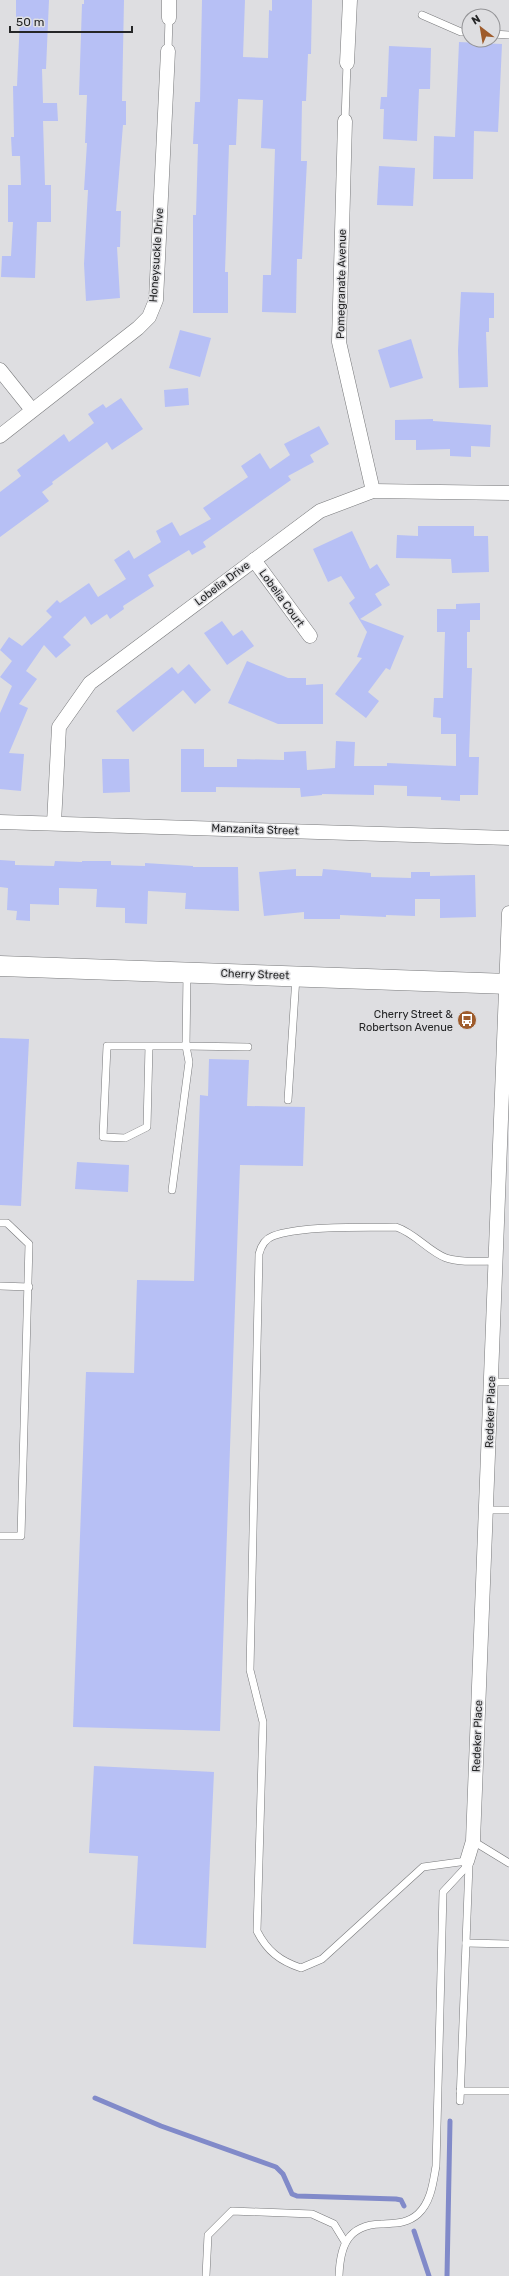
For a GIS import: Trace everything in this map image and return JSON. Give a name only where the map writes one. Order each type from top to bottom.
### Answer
[{"type":"street","points":[[168,18],[169,0]]},
{"type":"street","points":[[348,63],[350,0]]},
{"type":"street","name":"Honeysuckle Drive","points":[[0,436],[138,328],[149,316],[154,306],[156,300],[168,51]]},
{"type":"street","name":"Pomegranate Avenue","points":[[345,121],[339,342],[373,491]]},
{"type":"street","points":[[0,370],[32,410]]},
{"type":"street","name":"Lobelia Drive","points":[[54,823],[59,727],[90,683],[320,511],[373,491],[509,494]]},
{"type":"street","name":"Lobelia Court","points":[[254,560],[310,636]]},
{"type":"street","name":"Manzanita Street","points":[[0,822],[509,838]]},
{"type":"street","name":"Redeker Place","points":[[468,1863],[473,1841],[496,1261],[506,1058],[509,914]]},
{"type":"street","name":"Cherry Street","points":[[0,966],[187,971],[508,983]]},
{"type":"lane","points":[[422,15],[461,32]]},
{"type":"lane","points":[[168,18],[168,51]]},
{"type":"lane","points":[[345,121],[348,63]]},
{"type":"lane","points":[[172,1190],[189,1062],[186,1046],[187,971]]},
{"type":"lane","points":[[288,1100],[297,976]]},
{"type":"lane","points":[[149,1046],[147,1127],[125,1138],[103,1137],[107,1046],[149,1046],[186,1046],[248,1047]]},
{"type":"lane","points":[[0,1223],[7,1223],[29,1244],[21,1536],[0,1536]]},
{"type":"lane","points":[[468,1863],[424,1867],[322,1959],[300,1968],[282,1961],[271,1952],[257,1931],[262,1722],[250,1670],[259,1254],[260,1247],[265,1241],[273,1236],[308,1230],[396,1227],[408,1231],[446,1258],[475,1262],[496,1261]]},
{"type":"lane","points":[[0,1286],[29,1287]]},
{"type":"lane","points":[[491,1382],[509,1382]]},
{"type":"lane","points":[[486,1510],[509,1510]]},
{"type":"lane","points":[[473,1841],[509,1863]]},
{"type":"lane","points":[[460,2101],[468,1863]]},
{"type":"lane","points":[[339,2276],[340,2258],[345,2242],[355,2231],[366,2226],[394,2225],[405,2222],[418,2214],[427,2202],[433,2186],[436,2166],[443,1892],[468,1863]]},
{"type":"lane","points":[[466,1943],[509,1944]]},
{"type":"lane","points":[[460,2091],[509,2091]]},
{"type":"lane","points":[[206,2276],[208,2235],[232,2211],[312,2214],[334,2224],[345,2242]]},
{"type":"building","points":[[16,0],[49,0],[46,69],[42,69],[43,103],[57,103],[58,121],[43,121],[45,185],[51,185],[51,222],[37,222],[35,278],[1,277],[2,256],[11,256],[13,222],[8,222],[8,185],[21,185],[20,156],[12,156],[11,137],[14,137],[13,86],[17,86],[20,17],[16,17]]},
{"type":"building","points":[[84,0],[124,0],[122,101],[126,101],[126,125],[123,125],[116,211],[121,211],[120,247],[117,247],[120,298],[86,301],[84,264],[88,190],[84,190],[87,143],[85,143],[87,95],[79,95],[82,4],[84,4]]},
{"type":"building","points":[[202,0],[245,0],[243,57],[268,58],[269,10],[272,11],[272,0],[312,0],[311,54],[308,54],[306,101],[302,101],[301,161],[307,161],[302,259],[297,259],[296,313],[262,312],[263,275],[271,275],[275,149],[261,148],[263,100],[238,99],[236,145],[229,145],[225,272],[228,272],[228,313],[193,313],[193,215],[196,215],[198,144],[193,144],[195,102],[200,102]]},
{"type":"building","points":[[459,42],[461,42],[461,48],[501,48],[502,44],[498,132],[474,131],[473,179],[433,179],[434,136],[455,137]]},
{"type":"building","points":[[389,46],[431,48],[430,89],[419,89],[417,141],[383,139],[384,109],[380,109],[381,97],[387,97]]},
{"type":"building","points":[[379,166],[415,168],[413,206],[377,205]]},
{"type":"building","points":[[461,292],[494,293],[494,318],[489,318],[489,332],[486,332],[488,387],[459,388],[458,350]]},
{"type":"building","points":[[180,330],[211,338],[200,377],[169,368]]},
{"type":"building","points":[[411,339],[423,378],[390,388],[378,350]]},
{"type":"building","points":[[188,388],[189,405],[165,407],[164,390]]},
{"type":"building","points":[[121,398],[143,429],[112,450],[107,442],[52,482],[53,484],[42,492],[49,501],[0,537],[0,492],[21,476],[17,470],[64,434],[69,442],[94,423],[88,414],[103,404],[106,408]]},
{"type":"building","points":[[433,419],[433,421],[491,425],[490,447],[471,446],[471,457],[450,456],[450,449],[416,450],[416,440],[395,440],[395,420]]},
{"type":"building","points":[[319,426],[329,444],[310,455],[314,462],[288,476],[291,480],[203,542],[206,547],[192,555],[189,550],[148,575],[154,586],[123,606],[124,609],[110,619],[107,614],[91,625],[85,616],[63,637],[71,645],[56,658],[44,645],[26,671],[37,679],[19,704],[28,708],[9,753],[24,754],[21,791],[0,789],[0,713],[12,686],[0,677],[12,661],[0,650],[9,637],[22,646],[52,617],[46,611],[57,600],[60,603],[89,583],[98,597],[126,579],[114,560],[129,550],[134,559],[161,542],[156,531],[172,522],[180,536],[211,519],[203,508],[248,477],[241,466],[260,453],[270,469],[290,455],[284,444]]},
{"type":"building","points":[[418,526],[474,526],[474,536],[488,536],[489,572],[452,573],[451,559],[396,558],[397,535],[418,536]]},
{"type":"building","points":[[352,531],[370,569],[377,564],[390,585],[375,594],[382,605],[360,619],[404,636],[390,670],[386,668],[368,692],[379,701],[366,718],[335,694],[362,658],[357,657],[367,632],[349,603],[355,598],[341,576],[328,582],[313,549]]},
{"type":"building","points":[[480,603],[480,620],[470,620],[470,632],[467,632],[467,668],[472,668],[469,757],[479,757],[478,795],[460,795],[460,801],[441,800],[441,797],[407,796],[407,786],[374,785],[374,795],[322,794],[301,797],[300,788],[216,787],[216,792],[181,792],[181,749],[204,749],[204,767],[237,767],[237,759],[284,760],[284,752],[306,751],[307,770],[335,768],[336,741],[355,742],[354,766],[387,766],[387,763],[456,766],[456,734],[441,734],[441,718],[433,717],[434,698],[443,698],[445,632],[437,632],[437,609],[456,609],[456,604]]},
{"type":"building","points":[[222,621],[233,636],[242,630],[254,646],[227,665],[204,633]]},
{"type":"building","points":[[247,661],[288,678],[306,678],[306,685],[323,684],[323,724],[278,724],[228,703]]},
{"type":"building","points":[[189,664],[211,690],[195,704],[183,690],[133,732],[116,711],[172,667],[178,674]]},
{"type":"building","points":[[102,759],[129,759],[130,792],[103,793]]},
{"type":"building","points":[[0,860],[15,861],[15,865],[54,866],[55,861],[111,861],[111,865],[145,866],[145,863],[193,867],[238,867],[239,911],[185,909],[186,893],[148,891],[147,924],[125,923],[125,908],[96,907],[97,889],[59,888],[59,905],[30,904],[30,921],[16,920],[17,911],[7,910],[8,888],[0,887]]},
{"type":"building","points":[[296,869],[296,876],[322,876],[323,869],[371,873],[371,877],[411,878],[411,872],[430,872],[430,876],[475,875],[476,917],[440,918],[440,899],[415,899],[415,916],[386,915],[386,917],[340,915],[340,919],[304,919],[304,912],[264,916],[259,872]]},
{"type":"building","points":[[0,1038],[29,1039],[21,1206],[0,1205]]},
{"type":"building","points":[[209,1059],[249,1060],[247,1106],[305,1107],[303,1166],[240,1165],[220,1731],[73,1727],[86,1372],[134,1373],[137,1280],[194,1281],[200,1095],[208,1096]]},
{"type":"building","points":[[77,1162],[129,1165],[128,1192],[75,1189]]},
{"type":"building","points":[[94,1766],[214,1772],[206,1948],[133,1944],[138,1856],[89,1853]]},
{"type":"waterway","points":[[95,2098],[161,2126],[276,2167],[283,2174],[292,2194],[297,2196],[396,2199],[401,2200],[404,2206]]},
{"type":"waterway","points":[[447,2276],[450,2121]]},
{"type":"waterway","points":[[414,2231],[429,2276]]},
{"type":"place","name":"Cherry Street & Robertson Avenue","points":[[467,1020]]}]
